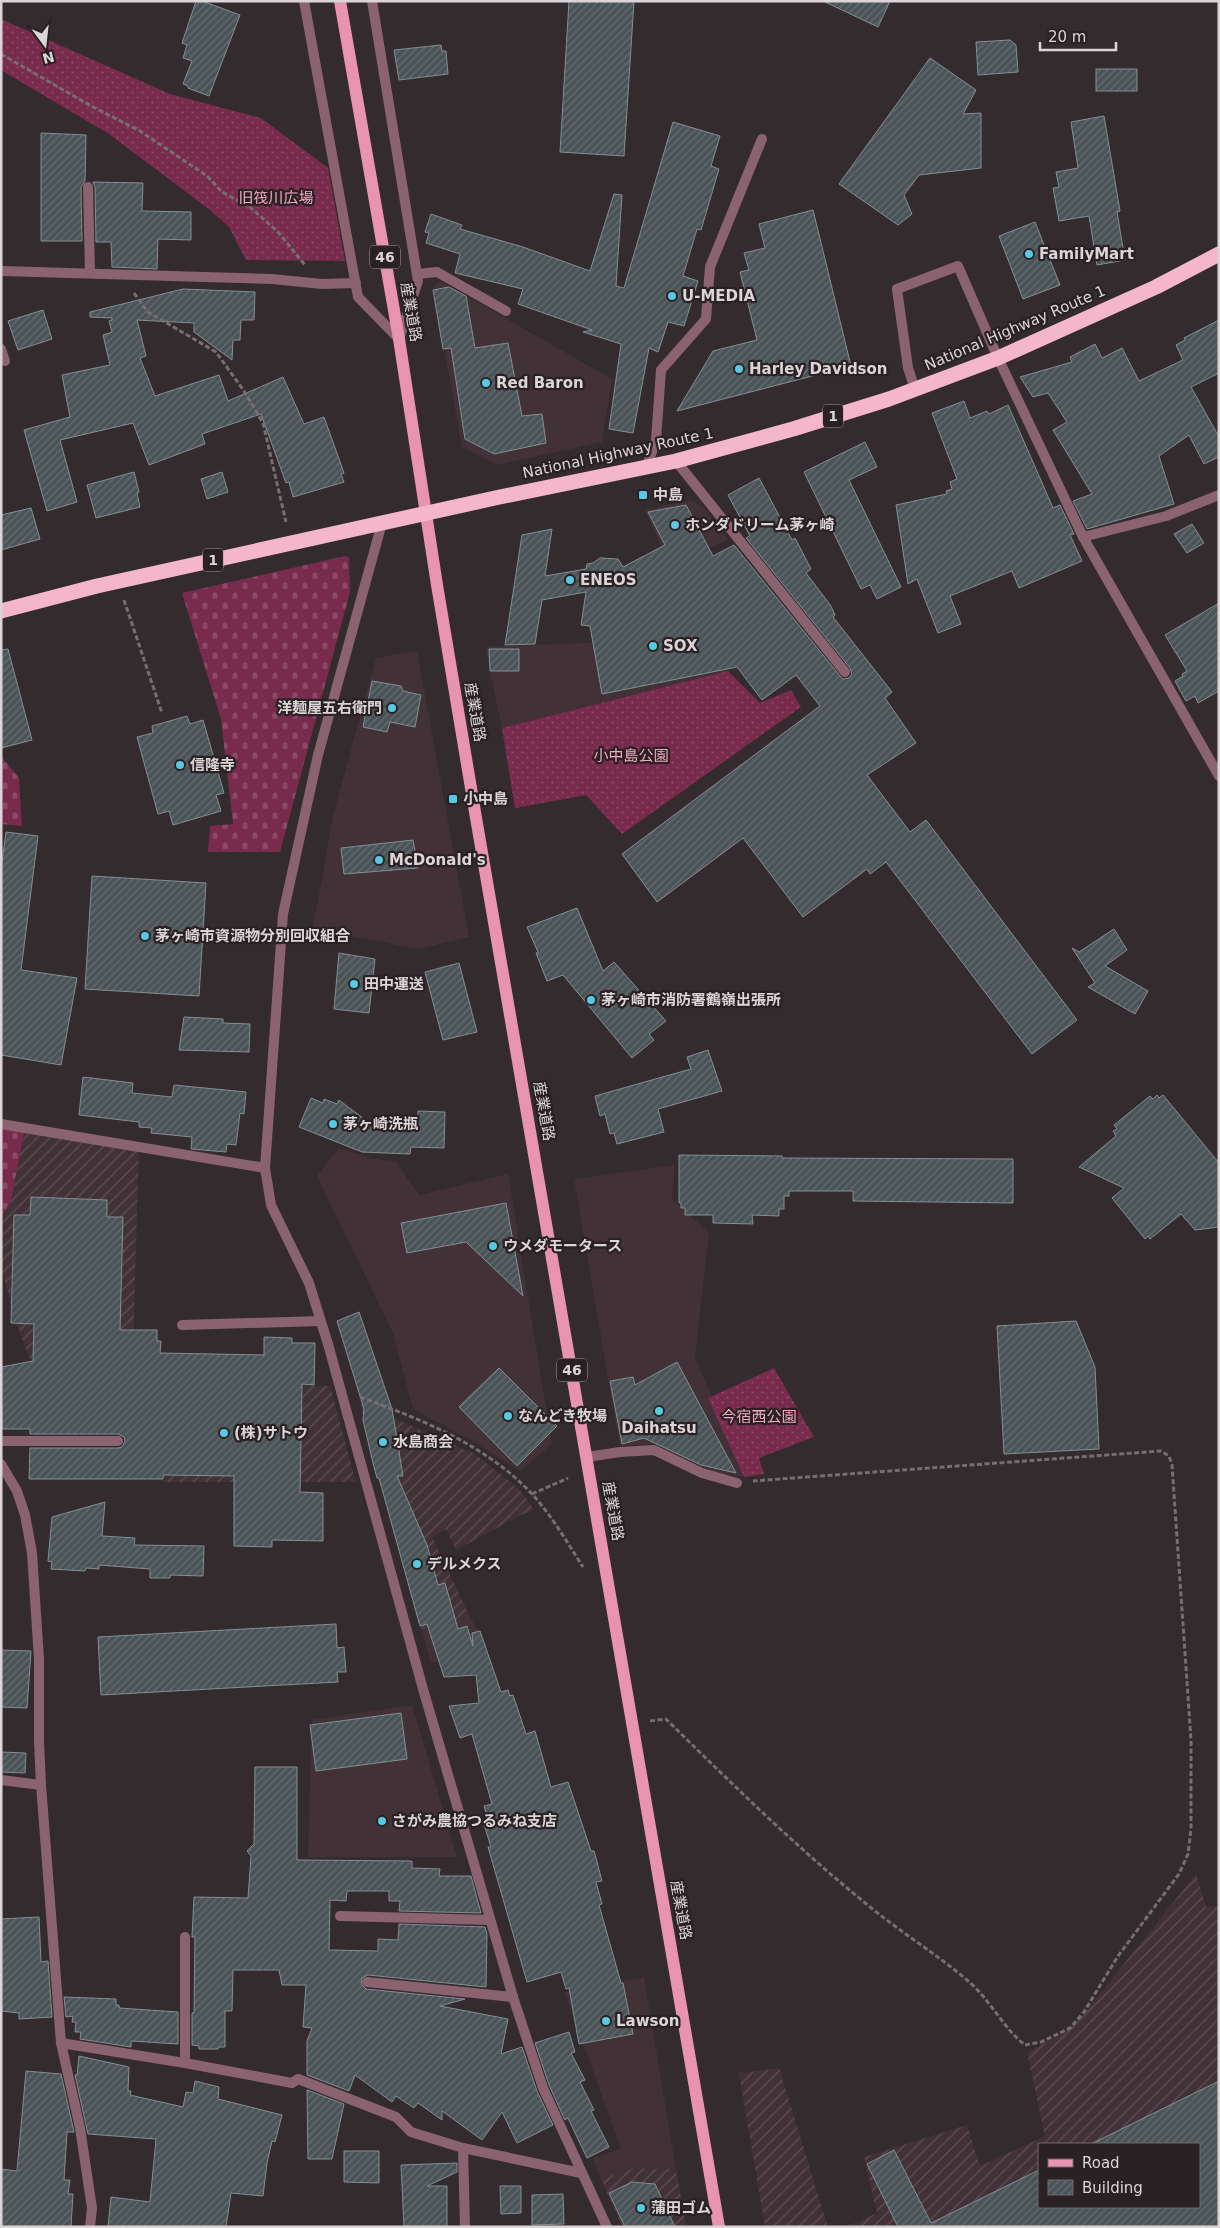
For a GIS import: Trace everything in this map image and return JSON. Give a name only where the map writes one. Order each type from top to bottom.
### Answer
[{"type":"highway","name":"National Highway Route 1","points":[[1,611],[97,586],[426,513],[646,468],[792,429],[890,399],[998,358],[1156,287],[1219,254]]},
{"type":"main road","name":"産業道路","points":[[340,1],[400,339],[426,513],[474,803],[718,2227]]},
{"type":"street","points":[[304,1],[358,297],[400,339],[418,281],[372,1]]},
{"type":"street","points":[[646,468],[656,440],[661,370],[706,319],[710,267],[762,139]]},
{"type":"street","points":[[88,187],[90,273]]},
{"type":"street","points":[[916,389],[908,368],[897,289],[958,266],[998,358],[1083,537],[1219,776]]},
{"type":"street","points":[[1,271],[272,279],[322,284],[356,283]]},
{"type":"street","points":[[416,274],[437,272],[506,311]]},
{"type":"street","points":[[1,349],[5,361]]},
{"type":"street","points":[[676,461],[846,672]]},
{"type":"street","points":[[1083,537],[1166,516],[1219,495]]},
{"type":"street","points":[[382,523],[318,755],[283,914],[264,1168],[271,1205],[309,1283],[341,1390],[512,1997],[543,2088],[607,2227]]},
{"type":"street","points":[[1,1124],[264,1168]]},
{"type":"street","points":[[182,1325],[320,1321]]},
{"type":"street","points":[[1,1441],[118,1441]]},
{"type":"street","points":[[587,1457],[620,1452],[654,1450],[702,1473],[737,1483]]},
{"type":"street","points":[[1,1464],[6,1483],[26,1515],[32,1553],[39,1659],[41,1785],[61,2043],[80,2128],[92,2208],[90,2227]]},
{"type":"street","points":[[1,1780],[41,1785]]},
{"type":"street","points":[[340,1916],[490,1920]]},
{"type":"street","points":[[185,1937],[185,2063]]},
{"type":"street","points":[[367,1982],[512,1997]]},
{"type":"street","points":[[61,2043],[292,2083],[298,2079],[396,2117],[411,2132],[463,2148],[581,2173]]},
{"type":"street","points":[[463,2148],[465,2227]]},
{"type":"path","points":[[1,54],[93,107],[140,131],[207,176],[222,192],[250,207],[278,232],[322,284]]},
{"type":"path","points":[[122,275],[148,312],[216,352],[244,391],[263,423],[286,522]]},
{"type":"path","points":[[124,599],[162,714]]},
{"type":"path","points":[[341,1390],[411,1416],[467,1442],[512,1475],[532,1494],[583,1567]]},
{"type":"path","points":[[632,1722],[666,1719],[773,1824],[865,1903],[968,1981],[991,2004],[1018,2040],[1025,2045],[1040,2042],[1070,2028],[1084,2012],[1118,1956],[1179,1874],[1188,1854],[1191,1829],[1191,1740],[1172,1465],[1169,1456],[1161,1451],[737,1483]]},
{"type":"path","points":[[532,1494],[568,1478]]},
{"type":"shaded area","points":[[440,281],[612,379],[602,442],[497,465],[462,447],[433,287]]},
{"type":"shaded area","name":"ホンダドリーム茅ヶ崎","points":[[691,500],[702,506],[728,539],[670,566],[645,510]]},
{"type":"shaded area","name":"SOX","points":[[675,588],[728,671],[502,728],[485,647],[612,642]]},
{"type":"shaded area","points":[[417,651],[469,937],[418,949],[313,928],[333,816],[376,658]]},
{"type":"shaded area","points":[[25,1128],[139,1147],[132,1381],[38,1379],[15,1321],[1,1266],[1,1219],[11,1200]]},
{"type":"shaded area","points":[[339,1148],[371,1158],[396,1162],[419,1195],[508,1174],[552,1444],[520,1471],[469,1439],[413,1409],[393,1333],[317,1176]]},
{"type":"shaded area","points":[[675,1165],[672,1199],[709,1233],[695,1357],[744,1477],[715,1472],[653,1444],[620,1446],[574,1179]]},
{"type":"shaded area","points":[[162,1383],[330,1386],[356,1482],[161,1482]]},
{"type":"shaded area","points":[[360,1403],[475,1454],[520,1490],[534,1510],[456,1550],[446,1529],[432,1537],[470,1617],[422,1630],[379,1480]]},
{"type":"shaded area","points":[[470,1617],[487,1646],[431,1663],[422,1630]]},
{"type":"shaded area","points":[[412,1705],[457,1857],[308,1857],[312,1720]]},
{"type":"shaded area","points":[[1196,1874],[1206,1907],[1219,1906],[1219,2227],[846,2227],[877,2213],[864,2157],[967,2125],[980,2166],[1045,2136],[1027,2053],[1075,2025]]},
{"type":"shaded area","points":[[644,1977],[676,2169],[633,2168],[601,2179],[593,2158],[621,2149],[565,1992]]},
{"type":"shaded area","points":[[779,2068],[828,2227],[765,2227],[739,2073]]},
{"type":"shaded area","name":"蒲田ゴム","points":[[633,2168],[676,2169],[686,2227],[622,2227],[601,2179]]},
{"type":"green space","name":"旧筏川広場","points":[[1,19],[170,94],[261,118],[328,168],[345,261],[246,260],[229,227],[210,210],[109,134],[1,70]]},
{"type":"green space","points":[[345,556],[349,557],[350,592],[280,852],[208,852],[210,826],[233,824],[221,719],[182,593]]},
{"type":"green space","name":"小中島公園","points":[[728,671],[760,703],[791,690],[801,707],[622,834],[586,795],[515,808],[502,728]]},
{"type":"green space","points":[[1,756],[19,778],[22,826],[1,824]]},
{"type":"green space","points":[[1,1124],[25,1128],[11,1200],[1,1219]]},
{"type":"green space","name":"今宿西公園","points":[[774,1368],[814,1437],[759,1458],[764,1474],[744,1477],[708,1398]]},
{"type":"building","points":[[196,1],[202,1],[240,15],[209,96],[188,88],[188,86],[183,84],[192,61],[183,58],[187,45],[182,43]]},
{"type":"building","points":[[569,1],[634,1],[624,156],[560,152]]},
{"type":"building","points":[[823,1],[890,1],[878,27]]},
{"type":"building","points":[[1010,40],[1016,45],[1018,72],[978,75],[976,42]]},
{"type":"building","points":[[441,45],[442,51],[446,51],[448,74],[399,80],[394,50]]},
{"type":"building","points":[[930,58],[976,90],[963,114],[981,113],[981,168],[919,175],[904,195],[912,214],[898,225],[839,184]]},
{"type":"building","points":[[1096,69],[1137,69],[1137,91],[1096,91]]},
{"type":"building","points":[[1104,116],[1120,211],[1117,212],[1125,260],[1097,265],[1089,216],[1059,221],[1053,188],[1059,187],[1056,172],[1078,168],[1071,122]]},
{"type":"building","points":[[673,122],[720,136],[711,166],[719,169],[701,230],[697,229],[683,276],[698,281],[684,326],[668,322],[658,352],[649,348],[633,433],[609,429],[621,344],[583,332],[592,330],[518,304],[523,289],[455,273],[460,254],[426,243],[429,233],[425,232],[431,214],[462,225],[460,229],[523,247],[590,271],[614,194],[622,195],[616,286],[624,288]]},
{"type":"building","points":[[41,133],[86,135],[85,181],[81,187],[82,241],[41,241]]},
{"type":"building","points":[[93,182],[143,183],[142,211],[191,212],[191,240],[158,239],[157,269],[112,267],[111,242],[96,242],[95,187]]},
{"type":"building","points":[[813,210],[851,366],[677,411],[713,351],[757,340],[740,272],[749,270],[744,253],[765,248],[759,224]]},
{"type":"building","points":[[1035,222],[1060,285],[1023,299],[999,236]]},
{"type":"building","name":"Red Baron","points":[[449,287],[466,296],[475,348],[508,343],[522,416],[542,414],[546,443],[494,454],[465,439],[451,348],[443,349],[433,290]]},
{"type":"building","points":[[183,289],[255,292],[254,320],[241,320],[240,340],[233,340],[232,360],[194,332],[194,323],[137,320],[146,356],[140,358],[155,396],[219,375],[228,401],[283,377],[304,424],[324,417],[344,473],[341,474],[344,482],[293,497],[289,482],[286,483],[261,414],[202,434],[205,444],[149,465],[133,423],[60,440],[77,502],[47,511],[24,430],[70,417],[62,375],[110,365],[103,335],[112,332],[109,321],[112,318],[90,317],[90,312]]},
{"type":"building","points":[[43,310],[52,339],[18,350],[8,321]]},
{"type":"building","points":[[1219,320],[1219,373],[1191,387],[1219,437],[1219,457],[1204,464],[1189,435],[1159,456],[1174,504],[1087,529],[1073,501],[1092,494],[1053,430],[1067,422],[1048,393],[1033,397],[1020,377],[1072,362],[1070,357],[1095,344],[1102,358],[1122,348],[1139,381],[1183,360],[1176,345],[1185,340],[1184,338]]},
{"type":"building","points":[[964,401],[970,418],[987,411],[989,414],[1008,405],[1053,508],[1060,505],[1074,534],[1070,535],[1082,561],[1019,588],[1012,571],[950,596],[961,624],[938,633],[917,579],[908,584],[896,505],[947,494],[946,491],[952,489],[950,482],[957,479],[932,413]]},
{"type":"building","points":[[865,442],[877,467],[849,480],[901,587],[877,599],[870,585],[861,589],[804,472]]},
{"type":"building","points":[[134,472],[139,492],[137,493],[140,507],[96,518],[87,485]]},
{"type":"building","points":[[222,472],[228,492],[207,499],[201,479]]},
{"type":"building","points":[[759,478],[792,540],[795,538],[811,569],[806,573],[831,606],[835,615],[833,617],[892,692],[885,698],[916,743],[867,775],[910,832],[926,820],[1077,1020],[1032,1054],[886,862],[870,874],[867,869],[803,917],[743,838],[657,902],[622,854],[820,706],[796,675],[762,700],[737,667],[602,694],[590,626],[581,625],[586,592],[542,600],[535,644],[505,645],[522,535],[552,529],[545,576],[586,569],[587,564],[593,563],[600,558],[618,559],[623,567],[665,545],[648,512],[686,505],[713,556],[734,545],[840,676],[843,679],[849,678],[852,674],[850,668],[746,538],[750,536],[728,495]]},
{"type":"building","points":[[31,508],[40,539],[1,550],[1,515]]},
{"type":"building","points":[[1192,524],[1204,543],[1187,553],[1174,534]]},
{"type":"building","points":[[1219,603],[1219,691],[1198,703],[1195,696],[1186,701],[1175,681],[1187,671],[1165,635]]},
{"type":"building","points":[[8,649],[32,740],[1,748],[1,650]]},
{"type":"building","points":[[489,649],[519,649],[519,671],[490,671]]},
{"type":"building","name":"洋麺屋五右衛門","points":[[372,681],[401,686],[403,691],[421,695],[415,727],[390,722],[387,732],[363,727]]},
{"type":"building","name":"信隆寺","points":[[187,716],[190,724],[203,720],[224,793],[216,795],[221,811],[173,825],[169,811],[158,814],[137,737],[153,733],[152,726]]},
{"type":"building","points":[[6,832],[38,836],[21,970],[77,978],[61,1065],[1,1055],[1,870]]},
{"type":"building","name":"McDonald's","points":[[413,840],[418,868],[344,874],[341,848]]},
{"type":"building","name":"茅ヶ崎市資源物分別回収組合","points":[[92,876],[206,883],[199,996],[85,989]]},
{"type":"building","points":[[577,908],[603,971],[614,962],[666,1021],[649,1034],[654,1040],[632,1058],[563,975],[547,981],[536,953],[538,952],[527,927]]},
{"type":"building","points":[[1114,929],[1127,950],[1105,966],[1148,991],[1135,1014],[1088,987],[1095,983],[1072,948],[1079,952]]},
{"type":"building","name":"田中運送","points":[[339,953],[375,959],[369,1013],[334,1009]]},
{"type":"building","points":[[459,963],[477,1032],[443,1040],[425,972]]},
{"type":"building","points":[[184,1017],[223,1019],[223,1023],[250,1024],[249,1052],[179,1050]]},
{"type":"building","points":[[708,1050],[722,1091],[658,1109],[664,1132],[617,1144],[614,1133],[610,1134],[605,1114],[600,1116],[595,1096],[691,1069],[687,1057]]},
{"type":"building","points":[[83,1077],[133,1083],[132,1093],[172,1097],[174,1085],[246,1092],[244,1114],[240,1113],[236,1145],[227,1144],[226,1152],[191,1149],[192,1137],[151,1133],[152,1128],[139,1127],[139,1122],[79,1115]]},
{"type":"building","points":[[1157,1095],[1159,1098],[1163,1095],[1219,1163],[1219,1227],[1195,1230],[1181,1214],[1150,1239],[1148,1236],[1145,1239],[1112,1198],[1124,1188],[1079,1167],[1116,1136],[1113,1131],[1117,1129],[1114,1125],[1150,1096],[1153,1099]]},
{"type":"building","points":[[311,1098],[323,1103],[324,1099],[337,1104],[339,1100],[372,1125],[417,1127],[418,1111],[445,1112],[444,1148],[411,1147],[410,1154],[362,1152],[299,1127]]},
{"type":"building","points":[[679,1155],[782,1156],[782,1158],[1013,1159],[1013,1203],[853,1201],[853,1191],[789,1191],[789,1196],[784,1196],[784,1209],[779,1209],[779,1216],[752,1215],[753,1224],[713,1223],[713,1215],[685,1215],[685,1208],[681,1208],[681,1203],[679,1203]]},
{"type":"building","points":[[31,1197],[107,1200],[107,1217],[123,1217],[120,1330],[157,1330],[157,1341],[161,1341],[160,1353],[264,1355],[264,1337],[292,1338],[292,1343],[315,1343],[314,1385],[302,1384],[300,1492],[323,1493],[323,1541],[272,1540],[272,1547],[234,1546],[234,1476],[163,1475],[163,1479],[29,1479],[30,1448],[118,1448],[122,1447],[125,1441],[124,1437],[118,1434],[30,1434],[30,1429],[2,1429],[1,1367],[33,1361],[34,1324],[11,1323],[14,1215],[30,1215]]},
{"type":"building","name":"ウメダモータース","points":[[506,1203],[523,1296],[466,1242],[407,1253],[401,1223]]},
{"type":"building","points":[[359,1312],[392,1409],[403,1476],[397,1476],[427,1545],[438,1585],[445,1583],[458,1629],[467,1626],[473,1646],[472,1633],[480,1631],[501,1692],[508,1690],[510,1696],[513,1695],[526,1734],[535,1731],[551,1787],[568,1782],[591,1851],[594,1851],[602,1881],[596,1882],[602,1904],[599,1905],[621,1983],[623,1983],[633,2034],[579,2044],[569,1988],[566,1989],[561,1972],[527,1982],[488,1847],[491,1847],[483,1821],[488,1819],[484,1806],[492,1804],[472,1734],[460,1738],[449,1706],[479,1703],[476,1675],[444,1677],[427,1624],[420,1626],[379,1478],[377,1478],[373,1463],[363,1420],[364,1409],[337,1321]]},
{"type":"building","points":[[1076,1321],[1095,1367],[1099,1449],[1004,1454],[997,1326]]},
{"type":"building","name":"Daihatsu","points":[[677,1362],[736,1473],[701,1465],[644,1438],[622,1444],[610,1381],[633,1377],[635,1385]]},
{"type":"building","name":"なんどき牧場","points":[[499,1368],[557,1426],[517,1466],[459,1407]]},
{"type":"building","points":[[105,1502],[102,1536],[135,1538],[134,1545],[204,1546],[203,1576],[170,1575],[170,1578],[150,1578],[150,1569],[99,1565],[99,1569],[86,1568],[85,1571],[51,1569],[52,1562],[48,1561],[52,1517]]},
{"type":"building","points":[[336,1624],[337,1648],[344,1647],[346,1672],[337,1672],[338,1682],[101,1695],[98,1637]]},
{"type":"building","points":[[1,1650],[31,1651],[27,1708],[1,1707]]},
{"type":"building","points":[[401,1713],[407,1759],[316,1771],[310,1725]]},
{"type":"building","points":[[1,1752],[26,1753],[25,1773],[1,1772]]},
{"type":"building","points":[[255,1767],[297,1767],[297,1860],[412,1861],[412,1868],[440,1869],[439,1876],[471,1876],[481,1913],[399,1911],[400,1901],[389,1901],[389,1891],[347,1891],[346,1901],[330,1900],[329,1950],[378,1951],[378,1939],[398,1940],[399,1924],[485,1927],[487,1934],[486,1987],[368,1975],[362,1978],[361,1984],[366,1989],[465,1999],[440,2006],[508,2019],[501,2054],[522,2047],[537,2091],[553,2125],[517,2143],[502,2112],[482,2140],[442,2111],[442,2120],[418,2103],[414,2108],[396,2096],[392,2102],[355,2075],[349,2091],[307,2075],[307,2041],[312,2028],[303,2027],[306,1985],[282,1985],[279,1970],[233,1970],[232,2011],[225,2011],[225,2047],[199,2049],[199,2046],[192,2045],[192,2013],[194,2013],[195,1937],[192,1937],[194,1897],[248,1898],[251,1856],[247,1851],[254,1844]]},
{"type":"building","points":[[39,1917],[41,1962],[48,1961],[52,2017],[19,2019],[19,2013],[1,2011],[1,1919]]},
{"type":"building","points":[[64,1997],[116,1999],[116,2005],[119,2005],[119,2008],[178,2012],[178,2044],[131,2041],[131,2047],[80,2039],[81,2032],[75,2032],[76,2022],[72,2022],[73,2016],[66,2017]]},
{"type":"building","points":[[569,2032],[575,2052],[571,2053],[585,2080],[580,2082],[594,2110],[591,2111],[609,2147],[587,2158],[568,2118],[565,2120],[549,2085],[535,2043]]},
{"type":"building","points":[[79,2056],[129,2067],[128,2091],[131,2091],[130,2095],[183,2107],[186,2092],[193,2093],[195,2081],[219,2087],[218,2099],[282,2115],[275,2142],[272,2141],[263,2196],[231,2193],[226,2227],[108,2227],[111,2197],[150,2202],[156,2139],[88,2134],[75,2075],[77,2075]]},
{"type":"building","points":[[26,2071],[61,2074],[74,2132],[67,2132],[64,2180],[70,2180],[68,2194],[73,2194],[71,2227],[1,2227],[1,2169],[17,2171]]},
{"type":"building","points":[[1219,2081],[1219,2227],[898,2227],[867,2164],[894,2150],[931,2223],[1038,2170],[1038,2208],[1200,2208],[1200,2143],[1093,2143]]},
{"type":"building","points":[[307,2090],[344,2104],[332,2159],[308,2159]]},
{"type":"building","points":[[344,2151],[379,2151],[379,2183],[344,2182]]},
{"type":"building","points":[[457,2163],[457,2172],[427,2186],[447,2186],[447,2227],[404,2227],[401,2165]]},
{"type":"building","name":"蒲田ゴム","points":[[632,2182],[655,2184],[675,2227],[625,2227],[609,2193]]},
{"type":"building","points":[[500,2186],[521,2186],[521,2213],[501,2214]]},
{"type":"building","points":[[563,2194],[564,2224],[532,2225],[532,2195]]},
{"type":"place","name":"FamilyMart","points":[[1029,254]]},
{"type":"place","name":"U-MEDIA","points":[[672,296]]},
{"type":"place","name":"Harley Davidson","points":[[739,369]]},
{"type":"place","name":"Red Baron","points":[[486,383]]},
{"type":"place","name":"中島","points":[[643,495]]},
{"type":"place","name":"ホンダドリーム茅ヶ崎","points":[[675,525]]},
{"type":"place","name":"ENEOS","points":[[570,580]]},
{"type":"place","name":"SOX","points":[[653,646]]},
{"type":"place","name":"洋麺屋五右衛門","points":[[392,708]]},
{"type":"place","name":"信隆寺","points":[[180,765]]},
{"type":"place","name":"小中島","points":[[453,799]]},
{"type":"place","name":"McDonald's","points":[[379,860]]},
{"type":"place","name":"茅ヶ崎市資源物分別回収組合","points":[[145,936]]},
{"type":"place","name":"田中運送","points":[[354,984]]},
{"type":"place","name":"茅ヶ崎市消防署鶴嶺出張所","points":[[591,1000]]},
{"type":"place","name":"茅ヶ崎洗瓶","points":[[333,1124]]},
{"type":"place","name":"ウメダモータース","points":[[493,1246]]},
{"type":"place","name":"Daihatsu","points":[[659,1411]]},
{"type":"place","name":"なんどき牧場","points":[[508,1416]]},
{"type":"place","name":"(株)サトウ","points":[[224,1433]]},
{"type":"place","name":"水島商会","points":[[383,1442]]},
{"type":"place","name":"デルメクス","points":[[417,1564]]},
{"type":"place","name":"さがみ農協つるみね支店","points":[[382,1821]]},
{"type":"place","name":"Lawson","points":[[606,2021]]},
{"type":"place","name":"蒲田ゴム","points":[[641,2208]]}]
